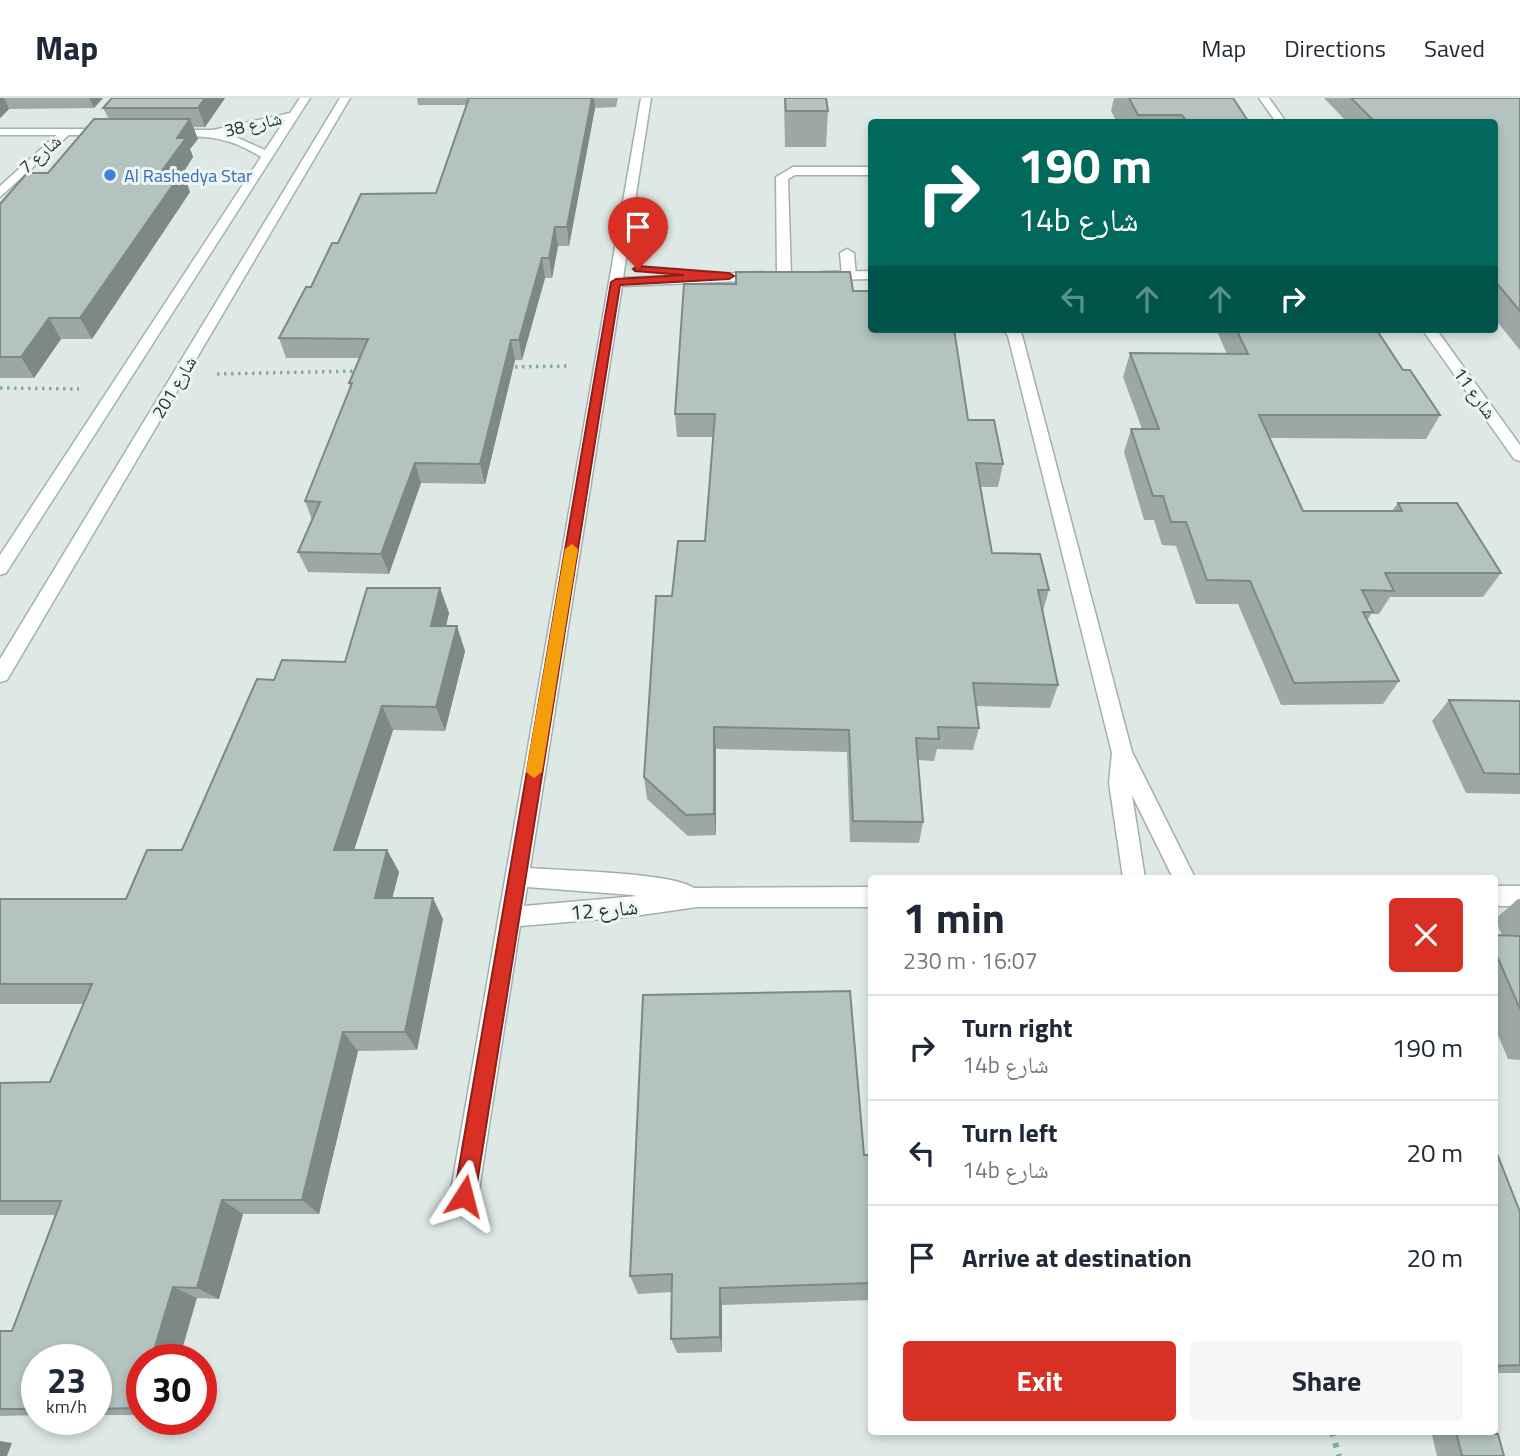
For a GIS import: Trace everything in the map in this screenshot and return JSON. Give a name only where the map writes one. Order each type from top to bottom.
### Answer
[{"type":"street","points":[[0,569],[305,98]]},
{"type":"street","name":"شارع 201","points":[[0,675],[345,98]]},
{"type":"street","points":[[464,1196],[646,98]]},
{"type":"street","points":[[1264,98],[1279,119]]},
{"type":"street","name":"شارع 38","points":[[159,132],[213,133],[294,115]]},
{"type":"street","points":[[0,132],[119,132]]},
{"type":"street","name":"شارع 7","points":[[15,177],[24,161],[49,132]]},
{"type":"street","name":"شارع 7","points":[[0,193],[66,132]]},
{"type":"street","name":"شارع 38","points":[[213,133],[238,140],[267,156]]},
{"type":"street","points":[[797,276],[782,177],[793,171],[868,171]]},
{"type":"street","points":[[847,253],[849,276]]},
{"type":"street","points":[[617,275],[868,275]]},
{"type":"street","points":[[1015,333],[1122,752],[1183,875]]},
{"type":"street","name":"شارع 11","points":[[1432,333],[1520,456]]},
{"type":"street","points":[[1122,752],[1121,783],[1133,875]]},
{"type":"street","name":"شارع 12","points":[[517,877],[632,885],[697,897]]},
{"type":"street","points":[[1498,897],[1520,896]]},
{"type":"street","name":"شارع 12","points":[[511,916],[627,907],[697,897],[868,897]]},
{"type":"path","points":[[507,367],[602,365]]},
{"type":"path","points":[[181,374],[371,370]]},
{"type":"path","points":[[0,388],[115,390]]},
{"type":"path","points":[[1333,1435],[1339,1456]]},
{"type":"building","points":[[112,98],[205,98],[198,108],[103,108]]},
{"type":"building","points":[[469,98],[592,98],[567,227],[555,227],[549,258],[542,258],[519,340],[511,340],[480,464],[415,463],[381,554],[298,552],[320,502],[305,501],[368,339],[279,338],[306,287],[311,287],[332,243],[338,243],[361,194],[436,193]]},
{"type":"building","points":[[785,98],[826,98],[828,111],[786,111]]},
{"type":"building","points":[[1129,98],[1233,98],[1247,119],[1185,119],[1182,115],[1138,115]]},
{"type":"building","points":[[1351,98],[1520,98],[1520,311],[1498,285],[1498,119],[1372,119]]},
{"type":"building","points":[[94,119],[190,119],[177,138],[186,138],[161,172],[182,172],[80,318],[49,318],[21,357],[0,357],[0,204],[27,173],[48,173]]},
{"type":"building","points":[[736,272],[850,272],[853,291],[868,291],[868,333],[955,333],[968,420],[994,420],[1003,464],[976,463],[992,553],[1040,554],[1049,590],[1038,590],[1058,685],[973,683],[979,728],[938,727],[939,739],[916,738],[923,822],[853,821],[849,730],[714,727],[714,814],[686,815],[644,777],[656,596],[672,596],[678,541],[705,541],[715,414],[675,414],[684,284],[736,284]]},
{"type":"building","points":[[1238,333],[1379,333],[1403,370],[1410,370],[1440,415],[1259,415],[1303,511],[1402,511],[1398,503],[1457,503],[1501,573],[1385,573],[1394,591],[1362,590],[1373,612],[1363,612],[1399,681],[1294,683],[1250,581],[1207,580],[1186,522],[1171,522],[1163,496],[1153,496],[1131,429],[1159,429],[1130,353],[1248,354]]},
{"type":"building","points":[[367,588],[440,588],[431,626],[457,626],[436,707],[382,706],[334,850],[387,850],[375,898],[433,898],[405,1032],[343,1032],[302,1200],[222,1200],[197,1288],[173,1287],[156,1344],[126,1344],[126,1408],[112,1409],[112,1344],[21,1344],[21,1409],[0,1409],[0,1331],[12,1331],[61,1201],[0,1201],[0,1083],[50,1082],[92,984],[0,984],[0,899],[126,899],[147,850],[182,850],[257,679],[274,680],[282,660],[345,662]]},
{"type":"building","points":[[1449,700],[1520,701],[1520,774],[1484,773]]},
{"type":"building","points":[[1498,935],[1520,936],[1520,1009],[1498,958]]},
{"type":"building","points":[[850,991],[864,1155],[868,1155],[868,1283],[720,1288],[720,1337],[671,1339],[672,1274],[630,1276],[643,995]]},
{"type":"building","points":[[1498,1156],[1520,1212],[1520,1365],[1498,1366]]},
{"type":"building","points":[[1498,1434],[1504,1456],[1462,1456],[1457,1435]]},
{"type":"slow traffic","points":[[534,772],[572,549]]},
{"type":"place","name":"Al Rashedya Star","points":[[110,175]]},
{"type":"route","points":[[464,1196],[616,282],[729,276],[638,269]]}]
